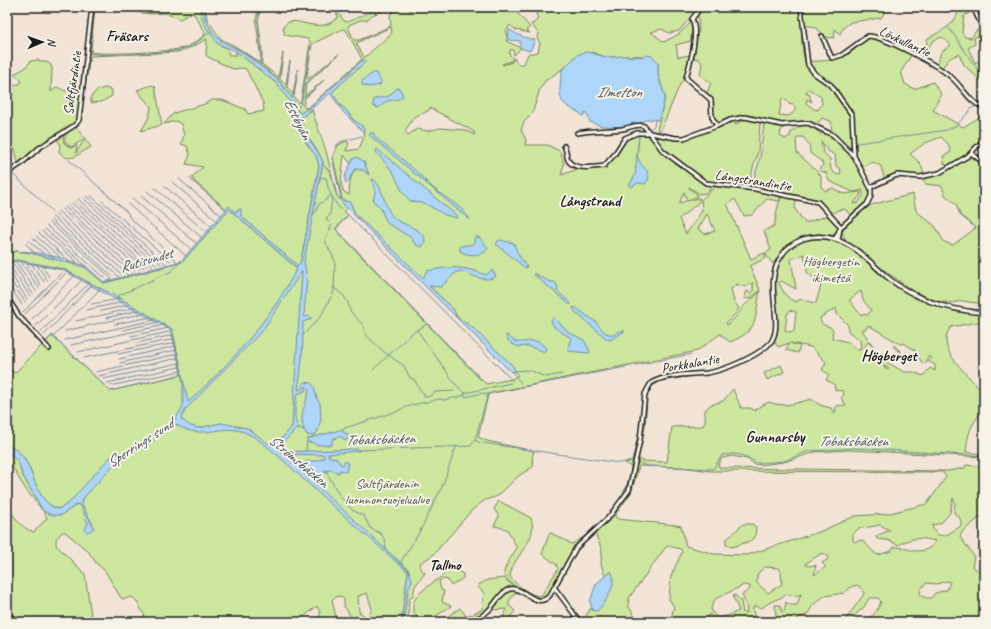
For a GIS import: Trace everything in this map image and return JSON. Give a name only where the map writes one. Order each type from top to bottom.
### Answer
[{"type":"street","name":"Saltfjärdintie","points":[[7,173],[21,164],[39,148],[75,125],[80,120],[92,7]]},
{"type":"street","points":[[700,7],[692,18],[694,32],[692,58],[686,78],[711,100],[712,117],[717,126]]},
{"type":"street","points":[[802,7],[808,65],[815,74],[831,85],[849,109],[854,120],[854,156]]},
{"type":"street","points":[[973,7],[984,31]]},
{"type":"street","name":"Lövkullantie","points":[[822,36],[832,58],[842,55],[864,38],[870,36],[902,48],[950,76],[975,103],[984,107]]},
{"type":"street","points":[[564,146],[567,159],[570,163],[582,167],[604,166],[625,138],[637,133],[650,133],[665,137],[684,138],[727,121],[744,117],[782,125],[808,123],[833,135],[854,156],[871,187],[871,196],[867,204],[841,228],[837,239]]},
{"type":"street","points":[[577,133],[600,129],[625,129],[641,125],[650,133]]},
{"type":"street","name":"Långstrandintie","points":[[650,133],[663,151],[706,183],[755,189],[818,202],[841,228]]},
{"type":"street","points":[[871,187],[897,175],[920,177],[939,173],[971,153],[984,139]]},
{"type":"street","points":[[848,150],[853,148]]},
{"type":"street","points":[[971,153],[984,163]]},
{"type":"street","name":"Porkkalantie","points":[[550,595],[576,548],[609,517],[629,490],[640,440],[645,394],[648,387],[660,379],[720,370],[738,363],[769,345],[774,339],[776,332],[772,279],[780,257],[792,244],[804,239],[820,236],[837,239],[854,248],[897,285],[911,294],[944,307],[984,313]]},
{"type":"street","points":[[7,297],[19,316],[49,349]]},
{"type":"street","points":[[554,587],[560,593],[580,622]]},
{"type":"street","points":[[469,622],[487,612],[504,592],[510,589],[516,589],[538,600],[544,600],[550,595],[560,593]]},
{"type":"street","points":[[7,615],[22,622]]},
{"type":"green space","points":[[93,7],[95,7],[91,52],[137,53],[165,51],[186,47],[204,36],[205,32],[194,14],[191,13],[180,19],[165,13],[151,14],[134,12],[135,7],[201,7],[200,11],[218,44],[227,48],[229,55],[236,55],[236,51],[276,83],[292,104],[299,133],[316,156],[319,165],[301,261],[298,266],[241,216],[239,210],[235,212],[229,206],[226,209],[194,181],[192,177],[203,167],[186,164],[190,155],[187,146],[181,144],[184,135],[181,124],[176,121],[164,124],[174,113],[205,104],[212,100],[222,100],[245,109],[248,114],[264,111],[263,103],[246,69],[233,69],[208,57],[206,55],[207,39],[178,52],[91,56],[82,109]]},
{"type":"green space","name":"Saltfjärdenin luonnonsuojelualue","points":[[203,7],[205,7],[207,19],[221,39],[235,46],[259,62],[261,59],[256,22],[258,7],[261,7],[258,21],[262,64],[278,77],[283,53],[280,80],[286,84],[290,61],[287,87],[293,95],[298,69],[294,97],[299,103],[301,101],[310,42],[308,39],[285,35],[283,28],[287,23],[292,21],[314,25],[330,23],[338,17],[334,7],[344,21],[347,22],[382,7],[392,7],[408,7],[410,11],[419,7],[533,7],[521,12],[517,9],[518,14],[530,27],[526,30],[530,33],[516,30],[510,25],[506,31],[508,36],[506,41],[521,48],[514,55],[513,50],[511,49],[509,54],[513,58],[511,61],[502,64],[503,65],[512,62],[514,58],[518,64],[524,64],[528,54],[538,52],[540,43],[537,38],[539,34],[531,24],[538,19],[534,7],[699,7],[679,31],[670,33],[661,29],[651,32],[664,42],[679,34],[689,24],[692,24],[691,41],[676,45],[678,57],[691,55],[685,79],[681,82],[659,133],[657,130],[665,97],[658,74],[658,62],[648,57],[606,57],[593,52],[569,64],[545,81],[540,89],[532,114],[524,122],[521,130],[526,140],[525,145],[547,145],[560,151],[564,164],[561,175],[578,169],[605,167],[615,151],[626,140],[633,136],[650,134],[681,139],[736,119],[735,125],[744,120],[745,117],[758,120],[760,122],[758,152],[751,175],[751,186],[723,183],[713,184],[700,179],[710,186],[710,190],[706,193],[700,194],[689,187],[697,194],[697,197],[687,200],[684,192],[679,204],[700,198],[699,202],[679,219],[686,234],[702,211],[701,200],[717,185],[755,189],[781,196],[779,201],[767,199],[752,215],[744,216],[735,199],[727,204],[751,259],[764,253],[766,258],[750,266],[760,290],[755,295],[748,299],[744,298],[747,291],[751,293],[753,291],[753,283],[745,287],[737,284],[731,289],[734,302],[739,308],[726,323],[727,325],[730,323],[745,304],[760,291],[754,322],[751,328],[740,338],[730,342],[720,334],[697,351],[491,393],[488,395],[478,437],[487,441],[534,451],[532,458],[534,466],[517,477],[498,496],[485,500],[472,510],[433,555],[420,563],[421,569],[425,573],[415,586],[413,596],[409,599],[408,622],[403,622],[409,585],[409,570],[383,547],[389,555],[408,572],[401,622],[362,622],[365,616],[368,617],[372,609],[367,593],[358,596],[359,612],[364,615],[361,622],[350,622],[349,613],[344,607],[344,599],[340,596],[335,597],[332,600],[337,622],[320,622],[320,612],[317,606],[297,622],[148,622],[136,600],[132,597],[121,598],[105,571],[96,563],[88,551],[65,532],[62,532],[56,539],[56,545],[85,574],[92,622],[26,622],[7,614],[7,502],[17,520],[25,528],[34,532],[47,518],[43,511],[69,510],[77,504],[82,508],[85,514],[88,527],[93,525],[81,503],[68,504],[58,509],[49,504],[37,487],[24,458],[17,450],[7,445],[7,372],[10,370],[15,373],[42,345],[16,316],[8,303],[7,298],[48,351],[51,348],[45,343],[52,335],[110,391],[179,375],[182,372],[172,329],[121,299],[63,269],[17,260],[7,263],[7,254],[16,251],[31,253],[85,267],[104,283],[182,262],[229,209],[301,272],[323,162],[305,132],[301,118],[312,110],[326,151],[337,196],[347,207],[344,211],[348,215],[336,229],[486,384],[512,379],[518,375],[490,344],[487,343],[473,328],[456,316],[454,310],[355,214],[351,204],[342,199],[333,157],[338,145],[347,141],[349,143],[346,151],[359,149],[365,134],[361,125],[352,119],[335,99],[332,92],[366,61],[364,59],[310,107],[299,114],[290,95],[268,70],[241,51],[221,42],[216,37],[210,29],[204,16]],"holes":[[[392,7],[395,9],[390,15],[391,26],[359,40],[354,40],[348,27],[349,25],[360,20],[367,20],[372,15]],[[391,27],[392,33],[364,57],[356,43]],[[343,29],[346,30],[362,59],[309,107],[305,108],[303,105],[305,98],[324,80],[305,96],[306,84],[339,54],[308,79],[307,76],[312,44]],[[430,108],[473,131],[475,135],[464,130],[440,128],[428,131],[417,129],[408,135],[405,131],[414,117],[428,111]],[[344,155],[351,164],[353,159],[364,162],[369,175],[363,170],[356,169],[351,178],[349,195],[343,191],[341,182]],[[707,214],[715,231],[705,234],[698,229]]]},
{"type":"green space","points":[[704,7],[800,7],[802,44],[806,65],[810,71],[835,91],[845,106],[852,122],[853,140],[850,148],[846,147],[832,132],[831,121],[822,118],[816,125],[807,122],[776,124],[754,117],[742,116],[718,125],[713,116],[713,100],[707,93],[711,83],[700,75],[702,63],[699,59],[693,58],[695,33],[699,32],[698,14]],"holes":[[[809,89],[821,97],[822,104],[818,110],[806,103],[807,99],[812,102],[809,94],[805,93]],[[782,98],[790,105],[793,104],[795,107],[795,111],[789,116],[779,115]]]},
{"type":"green space","points":[[802,7],[859,7],[876,9],[896,7],[871,10],[904,7],[885,11],[881,18],[851,22],[844,27],[840,34],[835,29],[834,38],[825,37],[814,27],[804,26]]},
{"type":"green space","points":[[960,7],[973,7],[974,10],[964,16],[962,33],[965,37],[971,38],[976,31],[982,28],[984,32],[984,43],[978,36],[974,38],[975,44],[968,48],[975,63],[981,60],[984,55],[984,84],[964,65],[959,54],[950,58],[941,69],[937,67],[941,52],[951,45],[942,37],[934,40],[926,50],[927,39],[952,23]]},
{"type":"green space","points":[[873,38],[912,54],[901,72],[905,84],[914,89],[933,82],[941,94],[933,110],[963,127],[978,118],[984,109],[984,138],[971,152],[948,167],[944,163],[943,156],[951,152],[948,144],[941,137],[925,143],[910,154],[920,163],[925,175],[893,175],[884,178],[881,166],[873,162],[862,167],[854,151],[854,121],[850,109],[830,83],[815,73],[808,62],[840,58],[849,54],[864,41]]},
{"type":"green space","points":[[37,60],[49,63],[52,67],[51,92],[57,87],[62,90],[72,92],[79,91],[82,86],[80,116],[76,123],[54,137],[19,166],[15,149],[7,146],[7,89],[21,83],[21,80],[14,74],[25,68],[31,61]]},
{"type":"green space","points":[[152,85],[155,86],[162,125],[141,131],[149,117],[151,107],[137,90]]},
{"type":"green space","points":[[105,88],[112,90],[112,96],[101,102],[91,103],[92,95]]},
{"type":"green space","points":[[764,123],[783,126],[784,128],[781,130],[780,136],[785,139],[790,136],[791,132],[803,124],[814,127],[820,134],[828,134],[832,136],[851,155],[863,171],[867,180],[870,188],[869,199],[851,216],[845,209],[838,210],[831,214],[837,222],[820,202],[759,189],[754,179],[760,158]],"holes":[[[803,137],[809,144],[810,153],[822,162],[823,165],[820,168],[820,171],[826,173],[829,181],[853,192],[863,190],[863,196],[858,203],[853,204],[860,196],[861,192],[843,194],[833,188],[826,191],[821,187],[821,176],[797,153],[796,139]],[[821,141],[828,151],[835,155],[836,166],[841,170],[840,174],[837,175],[831,170],[830,159],[823,152]]]},
{"type":"green space","points":[[75,126],[85,139],[71,147],[65,142],[65,137],[66,134]]},
{"type":"green space","points":[[65,132],[63,138],[64,143],[71,148],[77,145],[76,153],[85,139],[91,147],[74,157],[67,158],[59,152],[60,144],[56,137]]},
{"type":"green space","points":[[972,154],[984,164],[984,304],[962,301],[951,303],[937,301],[913,291],[880,267],[861,250],[846,241],[842,232],[849,221],[871,205],[913,194],[916,211],[935,226],[944,242],[953,245],[976,228],[960,215],[956,204],[945,195],[942,186],[925,184],[921,178],[943,172]]},
{"type":"green space","points":[[783,196],[796,198],[795,209],[805,223],[829,215],[839,227],[833,235],[817,234],[803,237],[787,247],[775,263],[772,263],[765,253],[771,250],[764,231],[774,226],[778,207]]},
{"type":"green space","name":"Högbergetin ikimetsä","points":[[817,237],[844,245],[865,259],[907,293],[925,302],[954,310],[984,314],[984,321],[951,327],[947,336],[947,345],[950,354],[978,387],[984,397],[984,410],[970,430],[966,452],[982,454],[984,457],[849,450],[815,452],[784,462],[760,465],[754,464],[747,459],[732,456],[722,458],[718,465],[720,468],[948,471],[965,468],[966,465],[984,467],[984,514],[962,532],[960,537],[974,556],[972,567],[984,573],[984,580],[981,580],[984,585],[984,622],[905,622],[904,620],[897,622],[866,622],[877,610],[881,601],[878,598],[869,598],[864,607],[857,613],[851,622],[844,622],[864,594],[863,590],[857,585],[851,587],[844,593],[824,596],[813,605],[807,615],[799,617],[795,622],[770,622],[776,616],[775,605],[780,605],[782,612],[784,612],[786,602],[791,605],[797,605],[801,594],[795,596],[787,594],[768,603],[762,608],[754,606],[754,616],[747,618],[746,622],[717,622],[710,614],[705,622],[670,622],[674,607],[669,599],[671,576],[682,552],[681,549],[668,546],[665,548],[629,598],[628,605],[638,622],[582,622],[591,608],[593,611],[611,571],[605,576],[601,564],[602,550],[595,533],[611,516],[630,491],[643,431],[647,393],[652,384],[658,381],[692,376],[661,381],[651,387],[647,398],[645,427],[638,457],[641,461],[667,462],[672,427],[703,426],[705,422],[705,410],[710,405],[723,401],[733,389],[741,408],[750,408],[756,411],[757,408],[769,402],[785,405],[811,399],[820,405],[831,408],[835,414],[836,406],[846,405],[841,398],[844,395],[843,391],[835,390],[834,384],[826,380],[829,374],[822,370],[826,362],[811,347],[790,343],[800,346],[798,353],[786,350],[789,343],[778,347],[774,341],[778,320],[774,292],[777,267],[781,259],[792,247],[808,239]],"holes":[[[804,254],[807,272],[821,285],[816,303],[799,299],[797,302],[794,301],[786,295],[779,283],[781,281],[796,289],[791,259]],[[861,291],[863,300],[871,310],[868,315],[860,314],[850,299]],[[836,308],[837,314],[848,325],[848,331],[860,340],[861,349],[858,350],[848,342],[832,338],[833,330],[821,322],[820,318]],[[790,310],[796,312],[794,331],[788,332],[785,330],[787,315]],[[868,325],[900,344],[904,343],[916,351],[914,354],[904,355],[895,346],[893,346],[903,356],[917,355],[923,364],[927,362],[927,358],[930,356],[932,358],[928,361],[935,365],[935,371],[930,368],[923,376],[913,372],[904,372],[883,360],[883,364],[889,369],[887,370],[866,349],[865,346],[868,342],[875,349],[862,330],[866,329]],[[639,466],[681,467],[711,471],[943,472],[946,477],[927,504],[886,514],[855,516],[819,532],[747,555],[714,554],[686,546],[681,526],[617,519],[615,515],[631,493]],[[953,498],[955,503],[954,513],[960,518],[961,526],[945,536],[938,535],[932,527],[933,525],[941,523],[950,513]],[[880,525],[890,530],[876,536],[877,539],[887,540],[898,545],[917,538],[936,541],[926,550],[916,551],[894,547],[891,551],[878,555],[861,540],[854,542],[853,534],[858,529]],[[822,553],[828,556],[828,559],[822,563],[826,567],[814,575],[816,565],[808,566],[805,564]],[[765,567],[778,568],[781,571],[782,584],[768,593],[756,582],[758,573]],[[947,581],[950,582],[947,590],[935,593],[931,598],[926,598],[921,595],[920,590],[926,583],[936,584]],[[744,585],[750,586],[750,589],[742,595],[746,604],[747,613],[743,613],[741,601],[735,595],[733,596],[739,611],[718,618],[712,612],[711,608],[715,599]]]},
{"type":"green space","points":[[781,365],[784,372],[767,380],[764,373]]},
{"type":"green space","points":[[640,427],[639,441],[628,489],[608,517],[576,546],[549,594],[542,599],[535,598],[513,585],[504,573],[507,563],[517,548],[507,529],[494,526],[499,516],[494,509],[499,501],[531,518],[531,534],[515,562],[510,577],[524,590],[537,596],[541,596],[558,569],[556,564],[542,554],[549,534],[551,533],[572,544],[593,530],[611,512],[629,479],[631,467],[625,463],[632,461]]},
{"type":"green space","points":[[7,452],[18,460],[22,474],[43,511],[26,490],[14,469],[7,461]]},
{"type":"green space","points":[[743,524],[752,524],[756,527],[755,537],[750,541],[732,547],[726,545],[726,540]]},
{"type":"green space","points":[[454,569],[463,574],[463,578],[451,586],[448,580],[442,579],[439,581],[441,590],[444,591],[442,602],[451,606],[428,621],[421,622],[414,613],[413,606],[416,598],[428,586],[449,570]]},
{"type":"green space","points":[[504,578],[514,587],[506,589],[493,605],[479,617],[474,613],[482,610],[484,593],[477,586],[487,580]]},
{"type":"green space","points":[[509,590],[517,590],[509,601],[509,605],[515,611],[506,622],[496,622],[504,616],[507,609],[491,610]]},
{"type":"green space","points":[[460,608],[466,616],[472,614],[476,618],[465,622],[439,622]]},
{"type":"water","name":"Estbyån","points":[[201,7],[203,7],[205,19],[213,33],[221,41],[241,51],[278,80],[295,102],[299,114],[310,107],[364,59],[366,61],[332,92],[340,105],[346,110],[352,119],[361,125],[364,129],[363,132],[344,113],[330,93],[301,118],[305,132],[323,162],[304,261],[307,278],[304,317],[310,316],[311,319],[303,322],[302,356],[298,390],[303,388],[303,383],[308,382],[313,385],[320,403],[321,419],[317,433],[313,436],[307,435],[302,423],[303,412],[309,390],[306,386],[305,391],[297,394],[295,417],[299,428],[296,429],[278,448],[280,452],[358,449],[359,451],[328,454],[329,457],[337,459],[340,464],[343,465],[345,461],[348,463],[346,472],[340,470],[339,473],[331,470],[324,471],[322,476],[312,477],[302,469],[306,461],[315,461],[324,458],[324,455],[287,454],[285,456],[409,571],[412,580],[408,590],[403,622],[401,622],[408,572],[273,451],[251,435],[244,432],[227,429],[194,432],[175,424],[147,445],[118,460],[85,496],[81,503],[94,528],[88,532],[84,530],[88,524],[81,506],[77,504],[62,515],[52,515],[43,511],[22,474],[18,461],[7,452],[7,445],[17,450],[29,467],[42,496],[49,504],[58,509],[68,504],[109,458],[142,443],[175,420],[183,406],[183,382],[171,330],[63,270],[17,261],[7,263],[17,260],[63,269],[121,299],[172,329],[188,402],[234,357],[263,322],[297,268],[229,209],[182,262],[104,283],[84,267],[31,253],[20,252],[35,253],[57,257],[77,263],[88,268],[104,282],[181,261],[229,206],[235,212],[241,209],[241,216],[298,266],[301,261],[319,166],[316,156],[299,133],[292,104],[276,83],[236,51],[218,44],[202,19]],"holes":[[[302,271],[292,426],[286,434],[272,446],[247,428],[221,423],[198,428],[189,425],[181,419],[186,409],[262,331]]]},
{"type":"water","points":[[509,29],[521,36],[535,40],[530,51],[520,48],[520,41],[508,40]]},
{"type":"water","name":"Ilmetton","points":[[585,52],[608,57],[652,56],[658,62],[658,74],[665,97],[659,120],[647,119],[639,124],[629,127],[602,126],[590,122],[586,112],[583,116],[564,103],[560,95],[562,70],[577,55]]},
{"type":"water","points":[[373,73],[376,73],[381,82],[380,85],[369,87],[362,85],[362,81]]},
{"type":"water","points":[[397,88],[400,89],[403,96],[399,99],[387,101],[378,108],[373,106],[374,99],[389,96]]},
{"type":"water","points":[[370,133],[374,133],[374,136],[432,187],[456,204],[470,220],[369,135]]},
{"type":"water","points":[[639,135],[637,156],[647,171],[649,179],[645,184],[638,183],[631,187],[629,186],[635,175]]},
{"type":"water","points":[[377,149],[457,216],[457,218],[445,215],[426,204],[410,201],[402,191],[393,172],[376,152]]},
{"type":"water","points":[[357,157],[364,162],[369,175],[363,170],[356,169],[347,183],[345,182],[346,173],[353,159]]},
{"type":"water","points":[[372,179],[376,181],[379,186],[388,209],[394,218],[416,229],[424,237],[425,241],[422,247],[416,245],[410,237],[387,223],[380,207],[373,201],[375,192]]},
{"type":"water","points":[[341,198],[344,201],[350,202],[355,214],[423,278],[427,271],[442,268],[464,268],[486,275],[492,270],[496,276],[492,278],[478,278],[460,271],[454,274],[441,287],[429,286],[454,310],[456,316],[473,328],[513,366],[515,370],[514,372],[510,371],[344,205],[340,199]]},
{"type":"water","points":[[476,236],[480,238],[488,248],[486,251],[475,255],[460,251],[460,246],[474,244],[474,238]]},
{"type":"water","points":[[499,240],[514,243],[519,255],[527,267],[525,268],[496,244]]},
{"type":"water","points":[[533,274],[550,282],[555,282],[558,287],[557,291],[571,303],[570,305]]},
{"type":"water","points":[[573,307],[596,322],[605,333],[614,335],[618,331],[625,331],[610,340],[607,339],[575,312]]},
{"type":"water","points":[[554,317],[568,332],[584,340],[590,351],[589,353],[567,351],[571,338],[555,328],[551,321]]},
{"type":"water","points":[[506,335],[516,342],[536,341],[543,345],[546,349],[545,352],[528,346],[519,347],[512,344],[507,339]]},
{"type":"water","points":[[343,429],[344,433],[348,434],[348,439],[345,441],[342,437],[337,437],[332,440],[332,445],[316,445],[314,443],[307,442],[307,439]]},
{"type":"water","points":[[611,571],[613,581],[610,592],[604,603],[597,611],[593,611],[590,602],[596,584]]},
{"type":"waterway","points":[[259,7],[258,22],[262,45],[262,59],[260,65]]},
{"type":"waterway","points":[[948,27],[984,77]]},
{"type":"waterway","points":[[89,53],[121,55],[184,49],[198,42],[210,32]]},
{"type":"waterway","name":"Estbyån","points":[[296,109],[301,104],[311,46]]},
{"type":"waterway","points":[[278,80],[283,54]]},
{"type":"waterway","points":[[305,84],[339,54]]},
{"type":"waterway","points":[[285,89],[290,62]]},
{"type":"waterway","name":"Estbyån","points":[[292,98],[298,70]]},
{"type":"waterway","name":"Estbyån","points":[[303,97],[306,97],[324,80]]},
{"type":"waterway","points":[[858,143],[947,130],[957,125],[973,107],[975,107]]},
{"type":"waterway","points":[[649,130],[654,126],[655,120]]},
{"type":"waterway","points":[[639,131],[645,131]]},
{"type":"waterway","points":[[341,198],[332,158],[337,145],[340,142],[362,136]]},
{"type":"waterway","points":[[69,160],[128,213],[129,217],[175,259],[177,263]]},
{"type":"waterway","points":[[323,165],[330,172],[335,191],[340,199]]},
{"type":"waterway","points":[[13,174],[52,211]]},
{"type":"waterway","points":[[319,177],[326,178],[331,195],[341,210]]},
{"type":"waterway","points":[[179,179],[221,215]]},
{"type":"waterway","points":[[190,179],[225,209]]},
{"type":"waterway","points":[[172,182],[216,220]]},
{"type":"waterway","points":[[164,186],[211,226]]},
{"type":"waterway","points":[[155,188],[206,232]]},
{"type":"waterway","points":[[147,191],[201,237]]},
{"type":"waterway","points":[[313,214],[315,213],[319,204],[326,200],[330,195]]},
{"type":"waterway","points":[[86,196],[161,264]]},
{"type":"waterway","points":[[91,196],[167,265]]},
{"type":"waterway","points":[[141,196],[196,243]]},
{"type":"waterway","points":[[82,197],[157,265]]},
{"type":"waterway","points":[[132,198],[191,249]]},
{"type":"waterway","points":[[329,222],[326,219],[330,215],[332,198]]},
{"type":"waterway","points":[[78,199],[153,266]]},
{"type":"waterway","points":[[75,201],[150,269]]},
{"type":"waterway","points":[[102,201],[170,261]]},
{"type":"waterway","points":[[72,203],[144,268]]},
{"type":"waterway","points":[[128,204],[186,256]]},
{"type":"waterway","points":[[68,205],[140,269]]},
{"type":"waterway","points":[[65,207],[135,271]]},
{"type":"waterway","points":[[62,209],[131,272]]},
{"type":"waterway","points":[[58,211],[128,275]]},
{"type":"waterway","points":[[54,213],[121,274]]},
{"type":"waterway","points":[[335,229],[348,215]]},
{"type":"waterway","points":[[349,216],[513,381]]},
{"type":"waterway","points":[[53,217],[119,277]]},
{"type":"waterway","points":[[51,220],[112,276]]},
{"type":"waterway","points":[[49,222],[112,279]]},
{"type":"waterway","points":[[327,245],[325,240],[332,225]]},
{"type":"waterway","points":[[47,226],[105,278]]},
{"type":"waterway","points":[[45,229],[88,268]]},
{"type":"waterway","points":[[42,231],[77,262]]},
{"type":"waterway","points":[[337,231],[481,380]]},
{"type":"waterway","points":[[39,233],[71,263]]},
{"type":"waterway","points":[[36,236],[60,257]]},
{"type":"waterway","points":[[33,238],[54,258]]},
{"type":"waterway","points":[[29,241],[43,253]]},
{"type":"waterway","name":"Rutisundet","points":[[26,244],[36,254]]},
{"type":"waterway","points":[[303,335],[321,316],[334,291],[335,261],[328,247]]},
{"type":"waterway","points":[[12,262],[33,294]]},
{"type":"waterway","points":[[16,262],[36,291]]},
{"type":"waterway","points":[[21,262],[39,288]]},
{"type":"waterway","points":[[116,297],[172,271],[180,262]]},
{"type":"waterway","points":[[8,263],[30,296]]},
{"type":"waterway","points":[[26,263],[41,285]]},
{"type":"waterway","points":[[31,263],[44,282]]},
{"type":"waterway","points":[[37,265],[47,280]]},
{"type":"waterway","points":[[42,266],[49,277]]},
{"type":"waterway","points":[[7,268],[27,299]]},
{"type":"waterway","points":[[23,312],[64,270]]},
{"type":"waterway","points":[[25,314],[67,272]]},
{"type":"waterway","points":[[7,275],[25,302]]},
{"type":"waterway","points":[[31,320],[74,276]]},
{"type":"waterway","points":[[36,326],[82,280]]},
{"type":"waterway","points":[[7,282],[22,305]]},
{"type":"waterway","points":[[41,332],[89,283]]},
{"type":"waterway","points":[[44,335],[92,285]]},
{"type":"waterway","points":[[333,287],[344,296],[350,311],[364,326],[368,337],[383,351],[404,366],[410,378],[414,379],[420,390],[424,393],[424,396],[428,397],[435,392],[454,391]]},
{"type":"waterway","points":[[100,289],[53,337],[110,391],[181,375]]},
{"type":"waterway","points":[[92,304],[119,299]]},
{"type":"waterway","points":[[7,300],[10,304]]},
{"type":"waterway","points":[[86,310],[123,302]]},
{"type":"waterway","points":[[101,311],[129,305]]},
{"type":"waterway","points":[[76,321],[134,308]]},
{"type":"waterway","points":[[106,318],[140,310]]},
{"type":"waterway","points":[[65,331],[145,313]]},
{"type":"waterway","points":[[115,324],[151,317]]},
{"type":"waterway","points":[[21,320],[43,345]]},
{"type":"waterway","points":[[65,340],[154,320]]},
{"type":"waterway","points":[[123,330],[159,322]]},
{"type":"waterway","points":[[373,370],[412,333],[427,324]]},
{"type":"waterway","points":[[71,345],[164,325]]},
{"type":"waterway","points":[[131,336],[169,328]]},
{"type":"waterway","points":[[417,330],[456,385],[465,393],[465,397],[483,393],[487,394]]},
{"type":"waterway","points":[[78,352],[173,331]]},
{"type":"waterway","points":[[137,343],[173,335]]},
{"type":"waterway","points":[[45,342],[50,337],[53,337]]},
{"type":"waterway","points":[[84,358],[174,339]]},
{"type":"waterway","points":[[118,354],[175,343]]},
{"type":"waterway","points":[[119,359],[176,346]]},
{"type":"waterway","points":[[120,363],[176,350]]},
{"type":"waterway","points":[[96,372],[177,354]]},
{"type":"waterway","points":[[475,440],[488,394],[692,354]]},
{"type":"waterway","points":[[99,376],[178,358]]},
{"type":"waterway","points":[[103,379],[179,363]]},
{"type":"waterway","points":[[107,383],[179,367]]},
{"type":"waterway","points":[[514,371],[529,370],[545,377],[562,374]]},
{"type":"waterway","points":[[110,386],[181,371]]},
{"type":"waterway","points":[[511,371],[521,383]]},
{"type":"waterway","points":[[342,429],[398,411],[411,405],[463,396],[465,393],[511,383]]},
{"type":"waterway","points":[[299,428],[304,430]]},
{"type":"waterway","name":"Tobaksbäcken","points":[[359,450],[471,446],[475,440],[480,443]]},
{"type":"waterway","name":"Strömsbäcken","points":[[306,451],[307,442]]},
{"type":"waterway","name":"Tobaksbäcken","points":[[483,443],[619,463],[632,461]]},
{"type":"waterway","points":[[400,563],[419,533],[442,487],[456,447]]},
{"type":"waterway","name":"Tobaksbäcken","points":[[637,462],[647,466],[713,469],[722,455],[741,455],[758,463],[784,461],[809,451],[855,448],[984,456]]},
{"type":"waterway","name":"Strömsbäcken","points":[[326,471],[339,495],[352,510],[364,516],[370,528],[380,533],[385,540],[386,549]]},
{"type":"district","name":"Fräsars","points":[[127,36]]},
{"type":"district","name":"Långstrand","points":[[590,201]]},
{"type":"district","name":"Högberget","points":[[889,355]]},
{"type":"district","name":"Gunnarsby","points":[[775,436]]},
{"type":"district","name":"Tallmo","points":[[445,565]]},
{"type":"water label","name":"Sperrings sund","points":[[140,443]]}]
